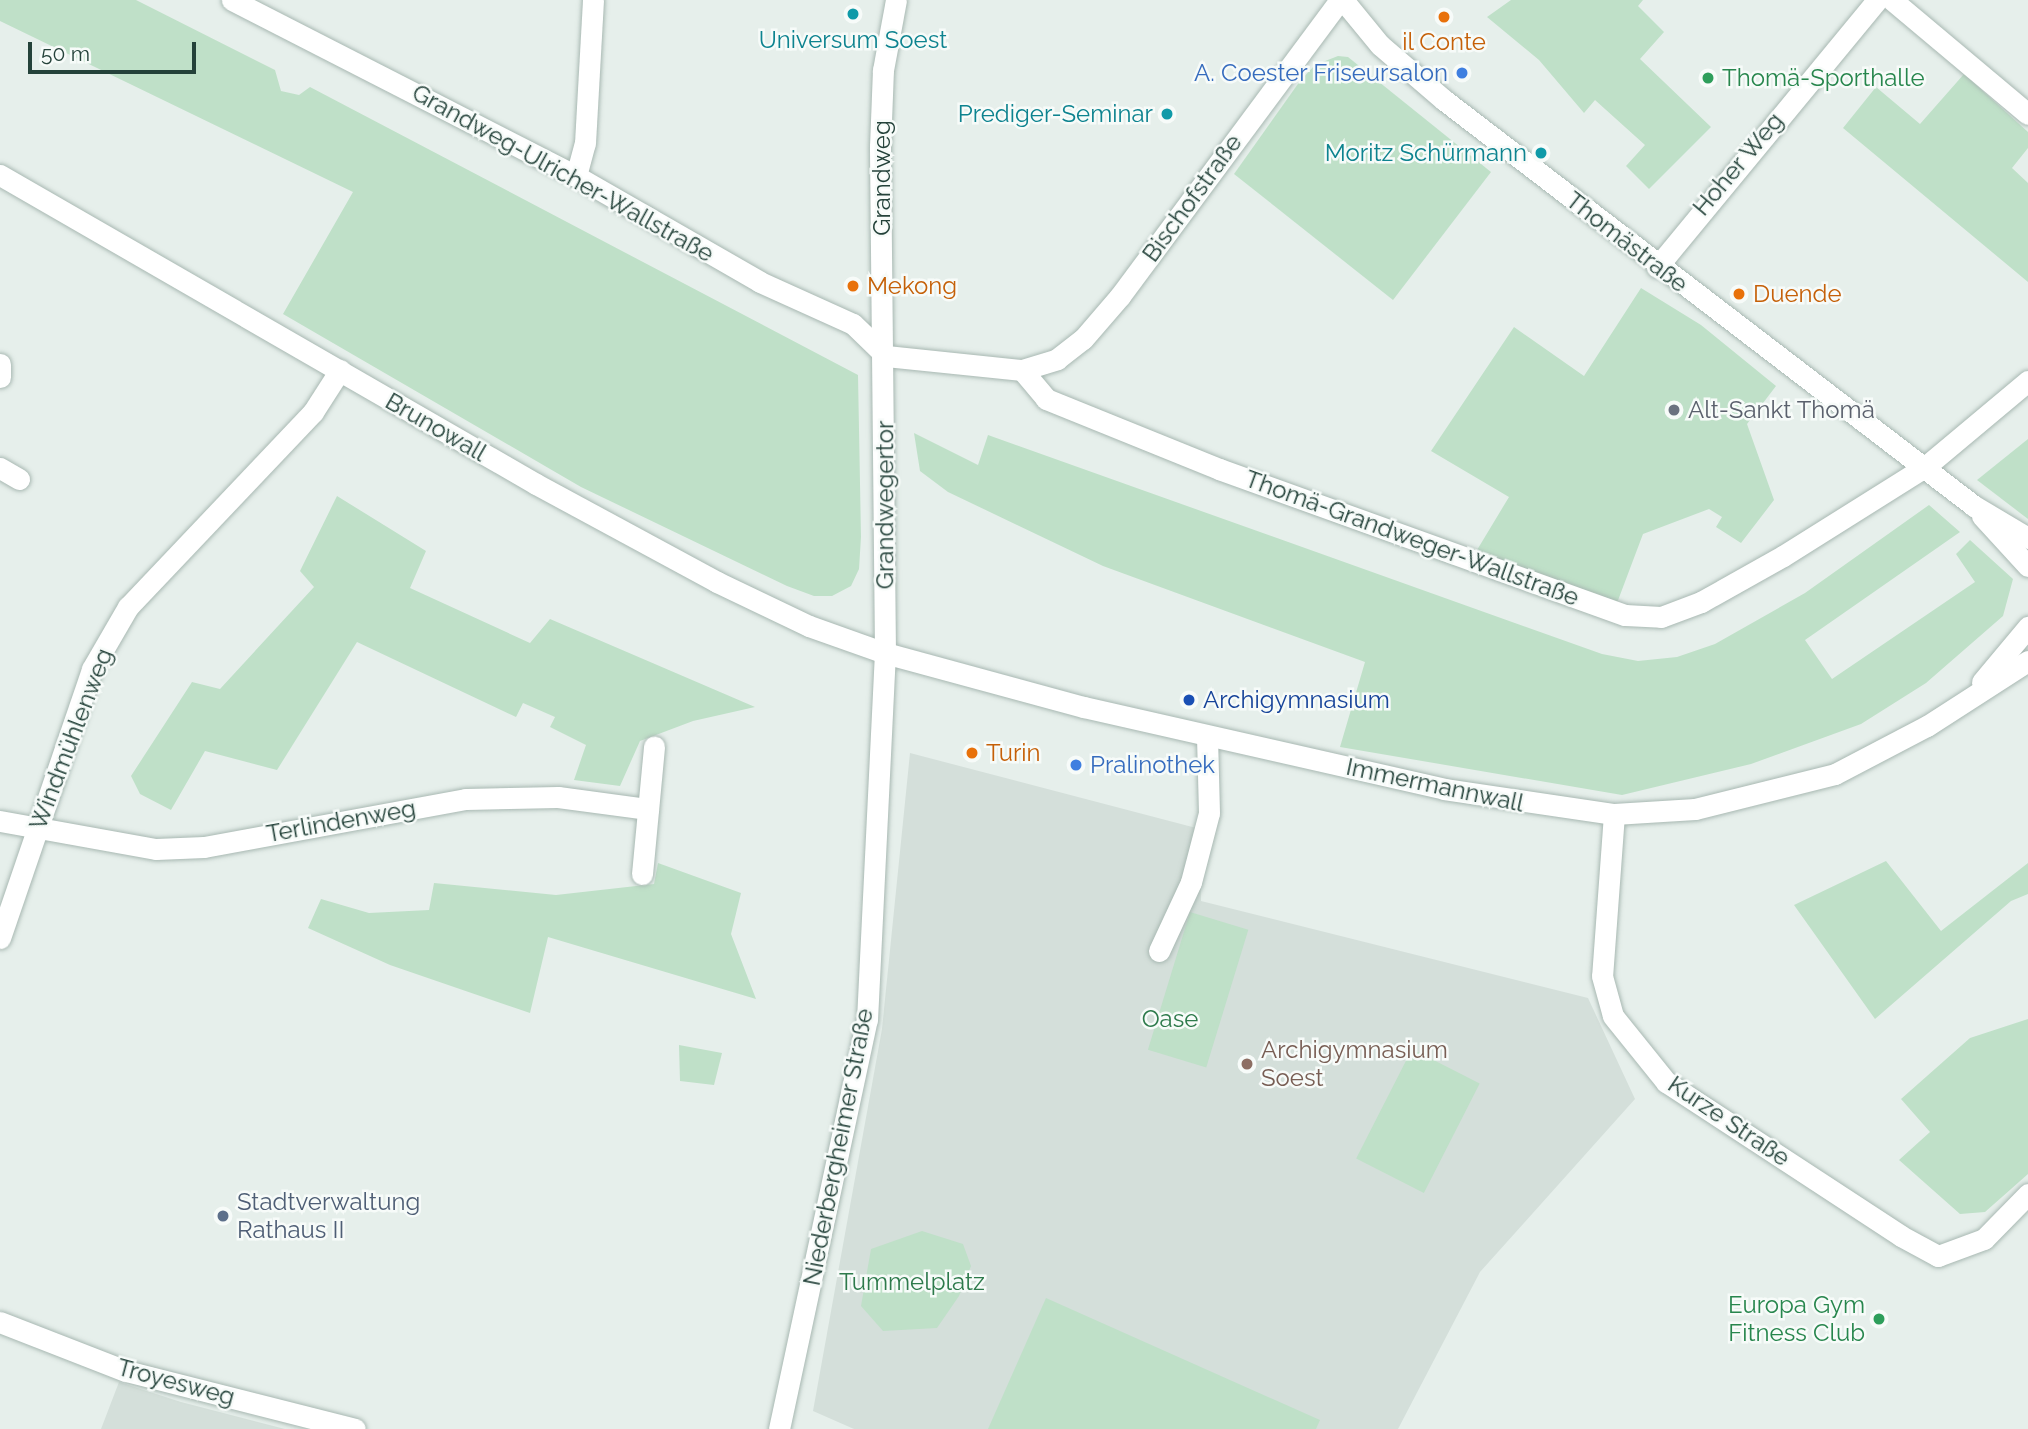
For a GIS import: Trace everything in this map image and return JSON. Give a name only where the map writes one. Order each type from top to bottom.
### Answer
[{"type":"street","name":"Grandweg-Ulricher-Wallstraße","points":[[232,0],[576,176],[760,282],[853,324],[886,356]]},
{"type":"street","points":[[576,176],[585,143],[593,0]]},
{"type":"street","name":"Grandweg","points":[[886,356],[880,147],[883,70],[896,0]]},
{"type":"street","name":"Thomästraße","points":[[1342,0],[1380,45],[1657,267],[1974,506]]},
{"type":"street","name":"Bischofstraße","points":[[1022,370],[1058,359],[1090,330],[1342,0]]},
{"type":"street","name":"Hoher Weg","points":[[1657,267],[1877,0]]},
{"type":"street","points":[[1892,0],[2028,114]]},
{"type":"street","name":"Brunowall","points":[[0,175],[536,484],[717,582],[809,626],[885,653]]},
{"type":"street","points":[[886,356],[1022,370]]},
{"type":"street","name":"Grandwegertor","points":[[885,653],[886,356]]},
{"type":"street","points":[[0,364],[0,377]]},
{"type":"street","name":"Windmühlenweg","points":[[0,938],[92,669],[128,607],[313,412],[340,370]]},
{"type":"street","name":"Thomä-Grandweger-Wallstraße","points":[[1022,370],[1046,399],[1219,469],[1625,615],[1661,617],[1701,602],[1814,537],[1925,467],[2028,381]]},
{"type":"street","points":[[0,468],[19,479]]},
{"type":"street","points":[[1974,506],[2028,538]]},
{"type":"street","points":[[1974,506],[2028,566]]},
{"type":"street","name":"Immermannwall","points":[[1971,695],[2028,627]]},
{"type":"street","name":"Immermannwall","points":[[885,653],[1207,736],[1444,789],[1614,814],[1695,809],[1835,774],[1916,732],[2028,661]]},
{"type":"street","name":"Niederbergheimer Straße","points":[[779,1429],[867,1020],[885,653]]},
{"type":"street","points":[[1159,951],[1191,882],[1209,813],[1207,736]]},
{"type":"street","points":[[642,874],[654,747]]},
{"type":"street","name":"Terlindenweg","points":[[0,821],[36,830],[156,849],[204,847],[466,799],[558,797],[648,808]]},
{"type":"street","name":"Kurze Straße","points":[[1614,814],[1602,976],[1614,1016],[1666,1082],[1901,1236],[1938,1256],[1984,1239],[2028,1194]]},
{"type":"street","name":"Troyesweg","points":[[0,1322],[126,1371],[355,1429]]},
{"type":"shaded area","name":"Archigymnasium Soest","points":[[910,753],[1200,829],[1201,901],[1588,998],[1635,1099],[1480,1272],[1398,1429],[854,1429],[813,1411],[882,1029]]},
{"type":"shaded area","points":[[119,1382],[181,1402],[285,1429],[101,1429]]},
{"type":"green space","points":[[0,0],[136,0],[275,70],[281,91],[299,95],[310,87],[858,375],[861,537],[859,569],[851,586],[832,596],[814,596],[787,586],[581,487],[283,314],[353,192],[0,21]]},
{"type":"green space","points":[[1511,0],[1643,0],[1638,6],[1664,32],[1640,59],[1711,127],[1649,189],[1626,166],[1645,145],[1595,100],[1584,113],[1539,60],[1487,17]]},
{"type":"green space","points":[[1338,56],[1348,57],[1491,172],[1393,300],[1234,174],[1300,81],[1315,65]]},
{"type":"green space","points":[[1964,74],[2028,132],[2028,148],[2012,168],[2028,183],[2028,282],[1843,128],[1876,87],[1920,124]]},
{"type":"green space","points":[[1641,288],[1701,325],[1776,386],[1747,424],[1774,500],[1741,543],[1716,527],[1722,517],[1709,509],[1643,534],[1617,603],[1474,555],[1509,497],[1431,451],[1514,327],[1584,376]]},
{"type":"green space","points":[[914,433],[978,465],[988,435],[1602,654],[1638,661],[1677,657],[1715,644],[1805,593],[1929,505],[1960,532],[1805,640],[1832,679],[1975,582],[1956,554],[1970,540],[2013,579],[2003,616],[1926,683],[1861,724],[1751,764],[1622,795],[1340,747],[1365,662],[1103,566],[948,492],[920,471]]},
{"type":"green space","points":[[2028,439],[2028,519],[1977,480]]},
{"type":"green space","points":[[337,496],[426,551],[410,588],[530,643],[550,619],[755,707],[693,721],[640,741],[620,786],[574,780],[586,745],[550,727],[555,717],[523,703],[516,717],[357,642],[277,770],[205,751],[171,810],[140,794],[131,776],[192,682],[220,689],[314,587],[300,571]]},
{"type":"green space","points":[[1886,861],[1941,931],[2028,863],[2028,894],[2011,901],[1875,1019],[1794,905]]},
{"type":"green space","points":[[658,863],[741,893],[731,934],[756,999],[548,937],[530,1013],[390,965],[308,928],[321,899],[369,913],[429,910],[434,883],[556,895],[654,884]]},
{"type":"green space","name":"Oase","points":[[1190,912],[1248,930],[1206,1068],[1148,1050]]},
{"type":"green space","points":[[2028,1019],[2028,1174],[1985,1212],[1960,1214],[1899,1160],[1930,1132],[1901,1099],[1970,1038]]},
{"type":"green space","points":[[679,1045],[722,1053],[714,1085],[680,1081]]},
{"type":"green space","points":[[1412,1049],[1480,1084],[1424,1193],[1356,1159]]},
{"type":"green space","name":"Tummelplatz","points":[[922,1231],[963,1244],[971,1266],[959,1296],[937,1328],[883,1331],[861,1306],[871,1249]]},
{"type":"green space","points":[[1046,1298],[1320,1420],[1316,1429],[988,1429]]},
{"type":"place","name":"Universum Soest","points":[[853,14]]},
{"type":"place","name":"il Conte","points":[[1444,17]]},
{"type":"place","name":"A. Coester Friseursalon","points":[[1462,73]]},
{"type":"place","name":"Thomä-Sporthalle","points":[[1708,78]]},
{"type":"place","name":"Prediger-Seminar","points":[[1167,114]]},
{"type":"place","name":"Moritz Schürmann","points":[[1541,153]]},
{"type":"place","name":"Mekong","points":[[853,286]]},
{"type":"place","name":"Duende","points":[[1739,294]]},
{"type":"place","name":"Alt-Sankt Thomä","points":[[1674,410]]},
{"type":"place","name":"Archigymnasium","points":[[1189,700]]},
{"type":"place","name":"Turin","points":[[972,753]]},
{"type":"place","name":"Pralinothek","points":[[1076,765]]},
{"type":"place","name":"Archigymnasium Soest","points":[[1247,1064]]},
{"type":"place","name":"Stadtverwaltung Rathaus II","points":[[223,1216]]},
{"type":"place","name":"Europa Gym Fitness Club","points":[[1879,1319]]}]
